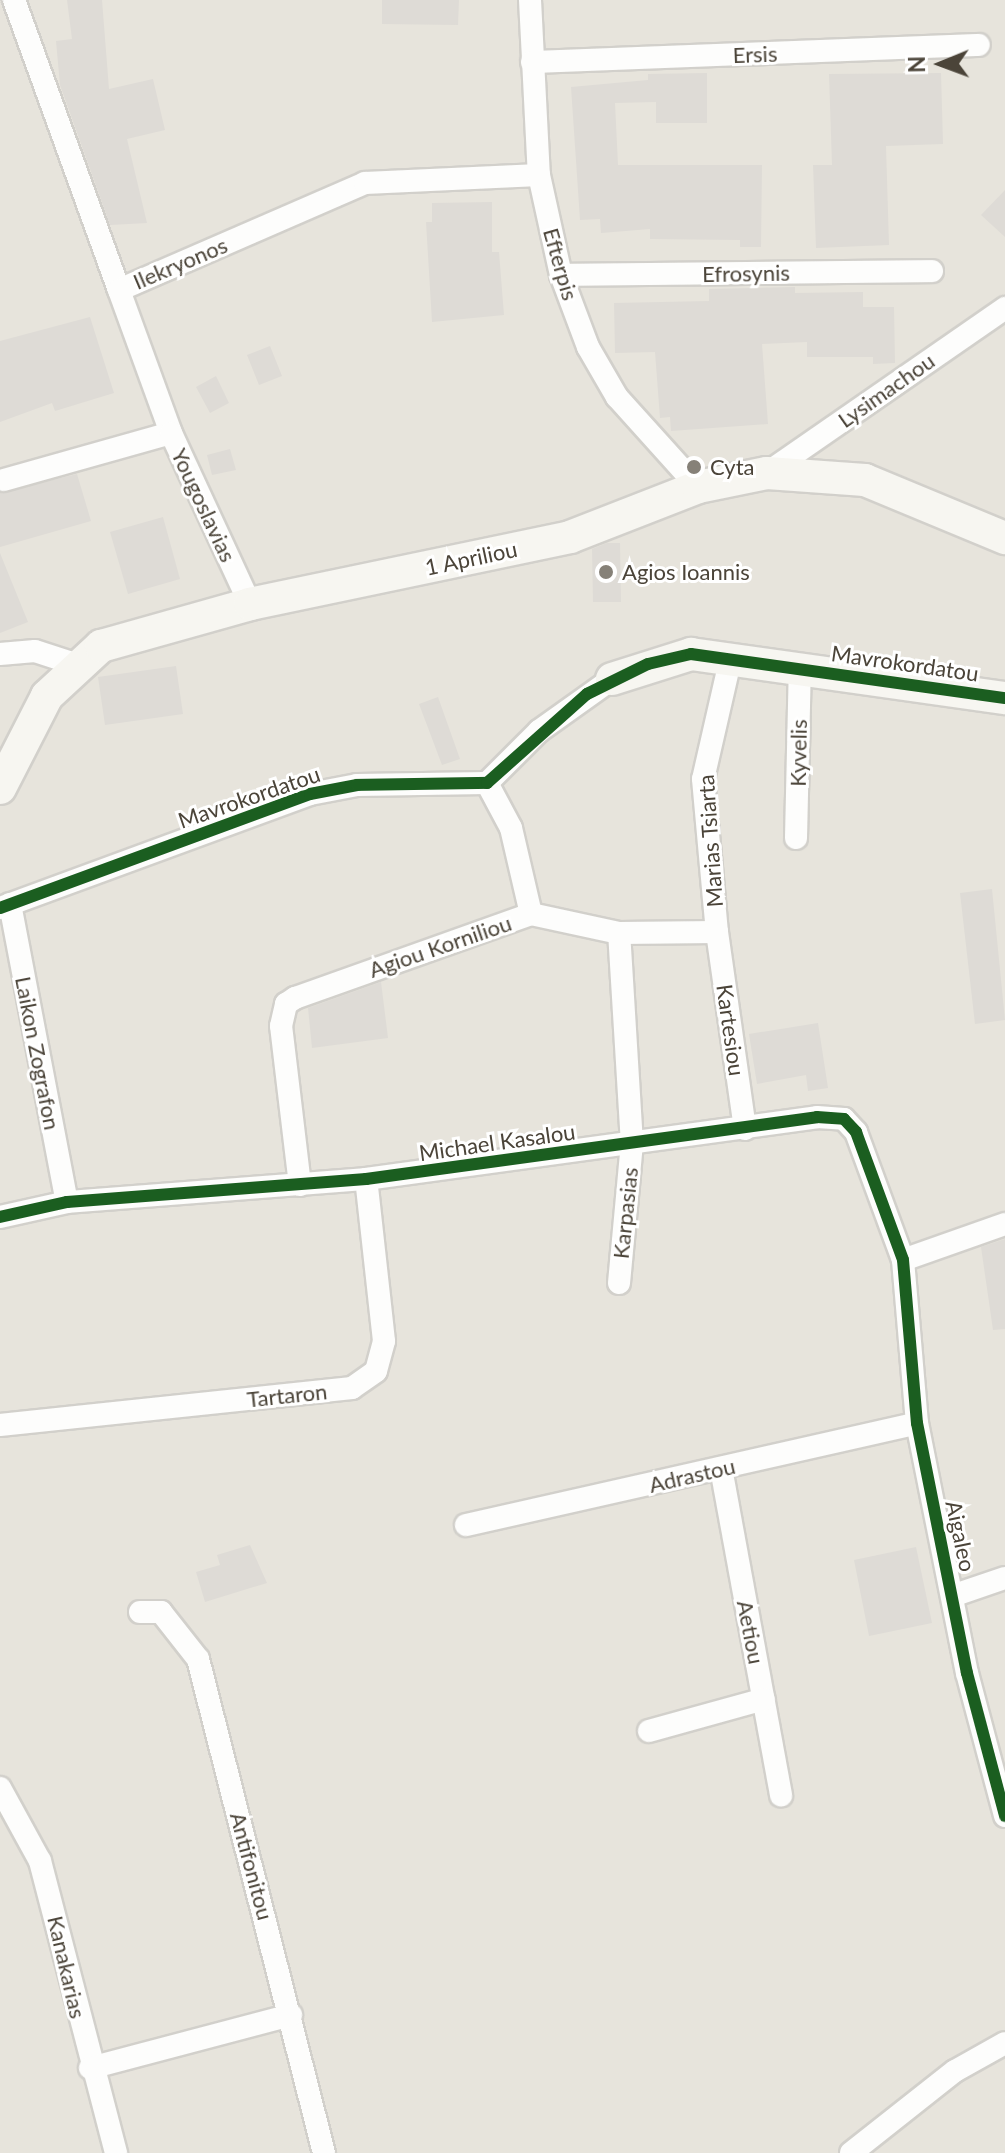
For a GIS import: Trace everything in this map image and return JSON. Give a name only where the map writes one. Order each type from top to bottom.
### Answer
[{"type":"main road","name":"1 Apriliou","points":[[0,788],[47,696],[75,664],[145,630],[250,604],[570,537],[698,487],[767,473],[865,480],[1005,538]]},
{"type":"main road","name":"Mavrokordatou","points":[[612,679],[691,654],[731,657],[1005,698]]},
{"type":"street","name":"Ilekryonos","points":[[14,0],[119,290],[365,183],[539,175]]},
{"type":"street","name":"Efterpis","points":[[530,0],[539,175],[561,275],[588,347],[617,397],[698,487]]},
{"type":"street","name":"Ersis","points":[[532,62],[979,45]]},
{"type":"street","name":"Efrosynis","points":[[561,275],[932,271]]},
{"type":"street","points":[[119,290],[171,433]]},
{"type":"street","name":"Lysimachou","points":[[767,473],[1005,308]]},
{"type":"street","name":"Yougoslavias","points":[[4,480],[171,433],[250,604]]},
{"type":"street","points":[[0,654],[35,651],[75,664]]},
{"type":"street","name":"Marias Tsiarta","points":[[717,932],[703,779],[731,657]]},
{"type":"street","name":"Kyvelis","points":[[796,838],[800,668]]},
{"type":"street","name":"Mavrokordatou","points":[[5,906],[310,794],[357,785],[487,783],[539,731],[612,679]]},
{"type":"street","points":[[487,783],[511,828],[531,914]]},
{"type":"street","name":"Laikon Zografon","points":[[5,906],[67,1202]]},
{"type":"street","name":"Agiou Korniliou","points":[[300,1185],[281,1026],[286,1004],[295,998],[531,914],[619,933],[717,932]]},
{"type":"street","name":"Kartesiou","points":[[717,932],[745,1129]]},
{"type":"street","name":"Karpasias","points":[[619,933],[632,1144],[619,1283]]},
{"type":"street","name":"Michael Kasalou","points":[[0,1217],[67,1202],[366,1179],[745,1129],[844,1119],[856,1132],[903,1260]]},
{"type":"street","name":"Tartaron","points":[[0,1425],[352,1388],[376,1371],[384,1341],[366,1179]]},
{"type":"street","points":[[903,1260],[1005,1224]]},
{"type":"street","name":"Aigaleo","points":[[903,1260],[917,1423],[952,1596],[1005,1816]]},
{"type":"street","name":"Adrastou","points":[[466,1525],[917,1423]]},
{"type":"street","name":"Aetiou","points":[[721,1468],[781,1796]]},
{"type":"street","points":[[952,1596],[1005,1578]]},
{"type":"street","name":"Antifonitou","points":[[140,1612],[161,1612],[198,1659],[324,2153]]},
{"type":"street","points":[[649,1731],[764,1699]]},
{"type":"street","name":"Kanakarias","points":[[0,1788],[40,1861],[90,2068],[116,2153]]},
{"type":"street","points":[[90,2068],[291,2015]]},
{"type":"street","points":[[851,2153],[955,2071],[1005,2043]]},
{"type":"shaded area","points":[[0,0],[1005,0],[1005,2153],[0,2153]]},
{"type":"building","points":[[67,0],[102,0],[109,89],[153,79],[165,130],[127,139],[147,223],[110,225],[60,85],[56,41],[72,39]]},
{"type":"building","points":[[382,0],[459,0],[458,25],[382,24]]},
{"type":"building","points":[[707,73],[707,123],[656,123],[656,102],[615,103],[618,165],[762,165],[761,247],[740,247],[740,240],[650,239],[650,229],[601,233],[600,219],[580,220],[571,87],[648,80],[648,74]]},
{"type":"building","points":[[941,73],[943,144],[886,146],[889,245],[816,248],[813,165],[832,165],[829,74]]},
{"type":"building","points":[[1005,190],[1005,237],[981,215]]},
{"type":"building","points":[[492,202],[492,252],[499,252],[504,315],[432,322],[426,222],[432,222],[432,203]]},
{"type":"building","points":[[795,287],[795,293],[863,292],[863,307],[894,307],[895,363],[873,364],[873,357],[807,357],[807,342],[762,344],[768,424],[671,431],[670,417],[660,418],[655,352],[615,353],[614,303],[709,301],[709,289]]},
{"type":"building","points":[[90,317],[114,393],[55,411],[52,403],[0,422],[0,341]]},
{"type":"building","points":[[270,346],[282,376],[259,385],[247,355]]},
{"type":"building","points":[[216,376],[229,403],[210,413],[196,387]]},
{"type":"building","points":[[230,449],[236,470],[212,475],[207,455]]},
{"type":"building","points":[[77,474],[91,521],[0,547],[0,493]]},
{"type":"building","points":[[163,517],[180,579],[128,594],[110,532]]},
{"type":"building","name":"Agios Ioannis","points":[[607,543],[620,543],[621,602],[593,602],[592,549]]},
{"type":"building","points":[[0,553],[28,622],[0,633]]},
{"type":"building","points":[[176,666],[183,714],[105,725],[98,677]]},
{"type":"building","points":[[438,697],[460,759],[442,765],[419,704]]},
{"type":"building","points":[[992,889],[1005,1020],[975,1024],[960,893]]},
{"type":"building","points":[[381,982],[388,1038],[312,1048],[308,1008]]},
{"type":"building","points":[[818,1023],[828,1088],[808,1091],[806,1075],[757,1084],[749,1034]]},
{"type":"building","points":[[1005,1239],[1005,1329],[993,1330],[981,1247]]},
{"type":"building","points":[[250,1545],[267,1583],[205,1602],[196,1572],[220,1565],[217,1555]]},
{"type":"building","points":[[916,1547],[932,1623],[869,1636],[854,1560]]},
{"type":"cycle path","points":[[0,908],[310,794],[357,785],[487,783],[587,694],[648,664],[691,654],[1005,698]]},
{"type":"cycle path","points":[[0,1217],[67,1202],[366,1179],[817,1117],[844,1119],[856,1132],[903,1260],[917,1423],[967,1673],[1005,1816]]},
{"type":"place","name":"Cyta","points":[[694,467]]},
{"type":"place","name":"Agios Ioannis","points":[[606,572]]}]
